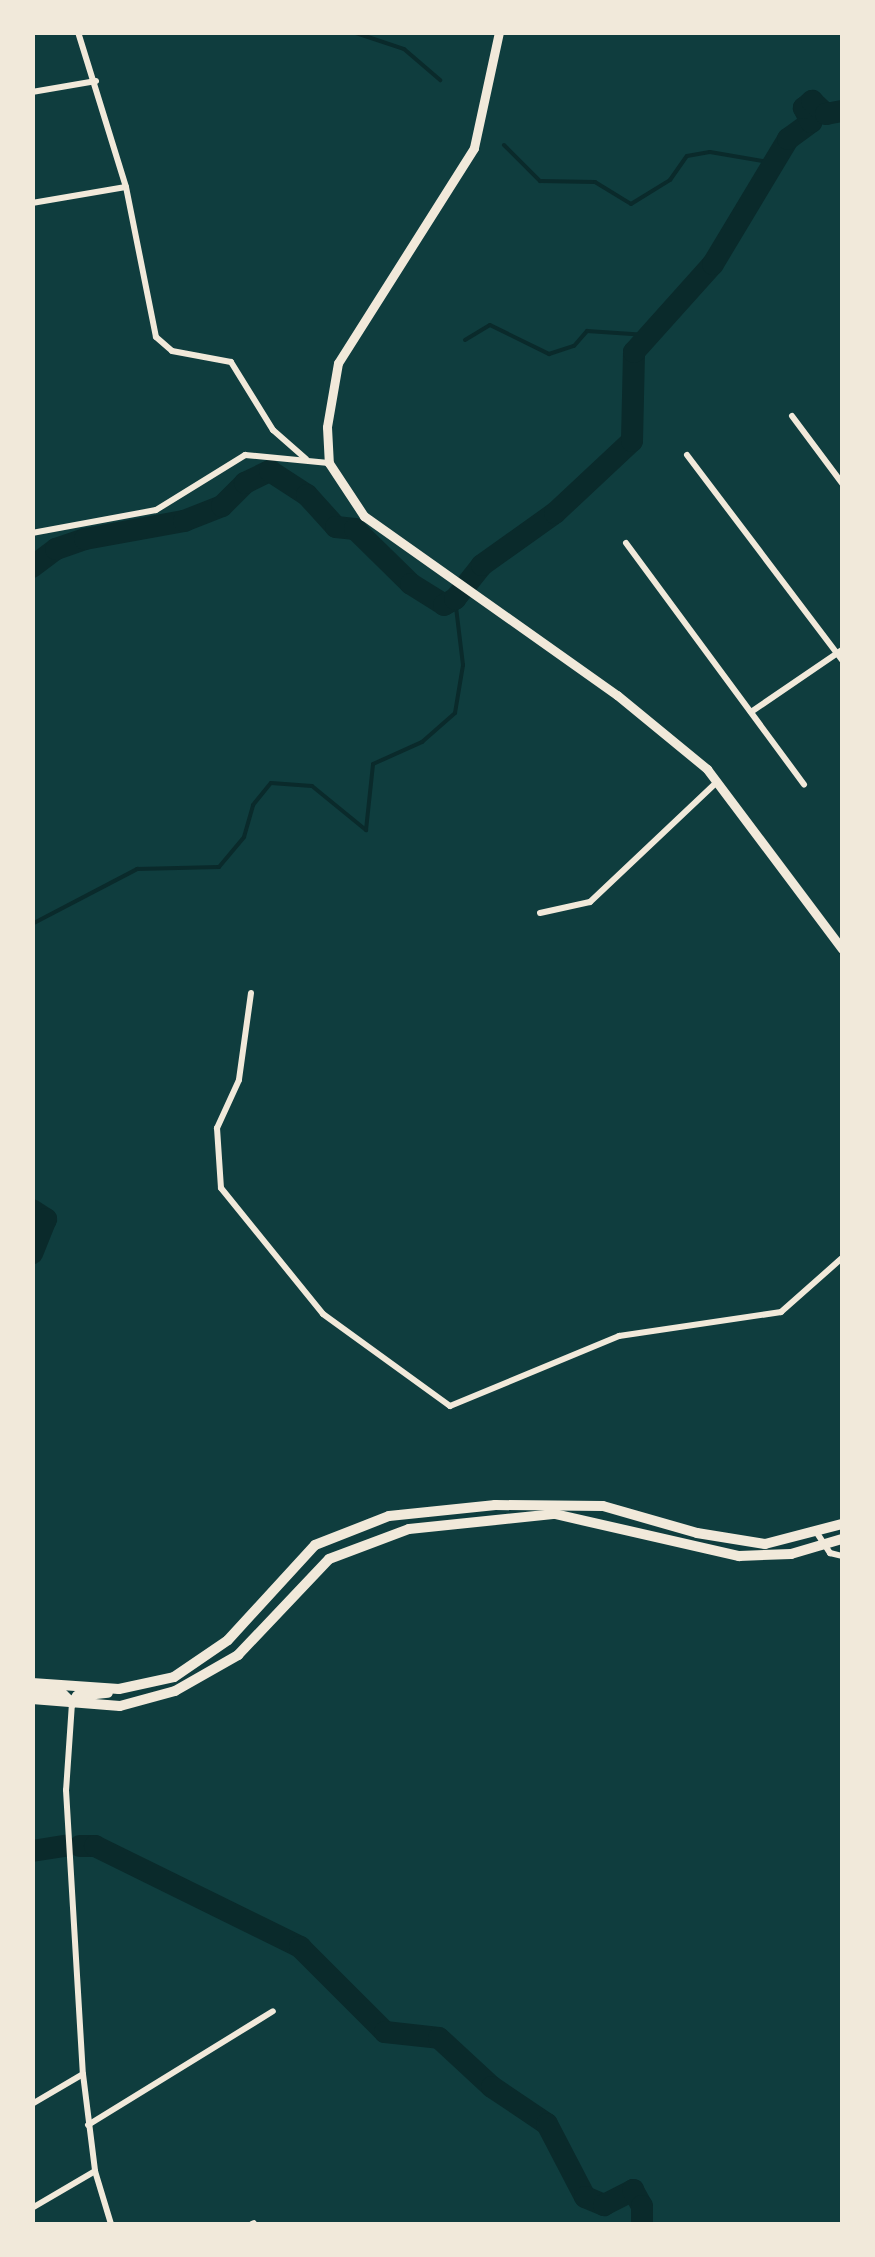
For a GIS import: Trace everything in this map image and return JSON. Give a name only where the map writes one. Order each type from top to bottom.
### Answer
[{"type":"main road","points":[[499,32],[474,148],[338,363],[326,427],[329,464],[364,516],[617,694],[718,781],[842,949]]},
{"type":"main road","points":[[72,1704],[77,1696],[174,1677],[198,1662],[255,1613],[316,1545],[389,1516],[556,1503],[603,1506],[736,1542],[781,1543],[842,1524]]},
{"type":"main road","points":[[32,1699],[120,1706],[207,1676],[238,1655],[329,1559],[409,1529],[555,1514],[739,1556],[824,1546],[842,1539]]},
{"type":"main road","points":[[32,1686],[120,1689]]},
{"type":"main road","points":[[32,1686],[63,1694],[72,1704]]},
{"type":"street","points":[[78,32],[126,186],[156,337],[172,351],[231,362],[272,430],[306,459]]},
{"type":"street","points":[[32,92],[96,81]]},
{"type":"street","points":[[32,203],[126,186]]},
{"type":"street","points":[[792,416],[842,484]]},
{"type":"street","points":[[687,454],[841,654],[751,712]]},
{"type":"street","points":[[32,533],[156,510],[244,455],[329,464]]},
{"type":"street","points":[[626,544],[804,784]]},
{"type":"street","points":[[540,913],[590,902],[718,781]]},
{"type":"street","points":[[251,993],[239,1080],[217,1128],[221,1188],[323,1314],[450,1406],[619,1336],[780,1312],[842,1258]]},
{"type":"street","points":[[817,1533],[824,1546],[842,1556]]},
{"type":"street","points":[[72,1704],[66,1790],[83,2074],[96,2172],[110,2224]]},
{"type":"street","points":[[88,2125],[273,2011]]},
{"type":"street","points":[[32,2104],[83,2074]]},
{"type":"street","points":[[32,2208],[96,2172]]},
{"type":"waterway","points":[[353,32],[404,49],[440,80]]},
{"type":"waterway","points":[[32,567],[56,549],[85,539],[184,521],[222,506],[245,483],[270,471],[307,495],[336,527],[355,529],[411,584],[444,605],[455,599],[482,565],[555,513],[632,441],[634,352],[713,264],[788,139],[811,122],[804,108],[812,101],[826,114],[842,111]]},
{"type":"waterway","points":[[504,145],[540,181],[595,182],[631,204],[670,180],[687,156],[710,152],[774,163]]},
{"type":"waterway","points":[[465,340],[490,325],[549,354],[574,346],[587,331],[647,335]]},
{"type":"waterway","points":[[32,924],[137,869],[219,867],[244,837],[253,805],[271,783],[312,786],[366,830],[373,764],[422,742],[455,713],[463,665],[455,599]]},
{"type":"waterway","points":[[32,1210],[46,1219],[32,1253]]},
{"type":"waterway","points":[[32,1851],[65,1846]]},
{"type":"waterway","points":[[80,1846],[95,1846],[300,1947],[385,2032],[439,2038],[492,2087],[547,2124],[585,2197],[604,2205],[633,2190],[642,2206],[642,2224]]}]
